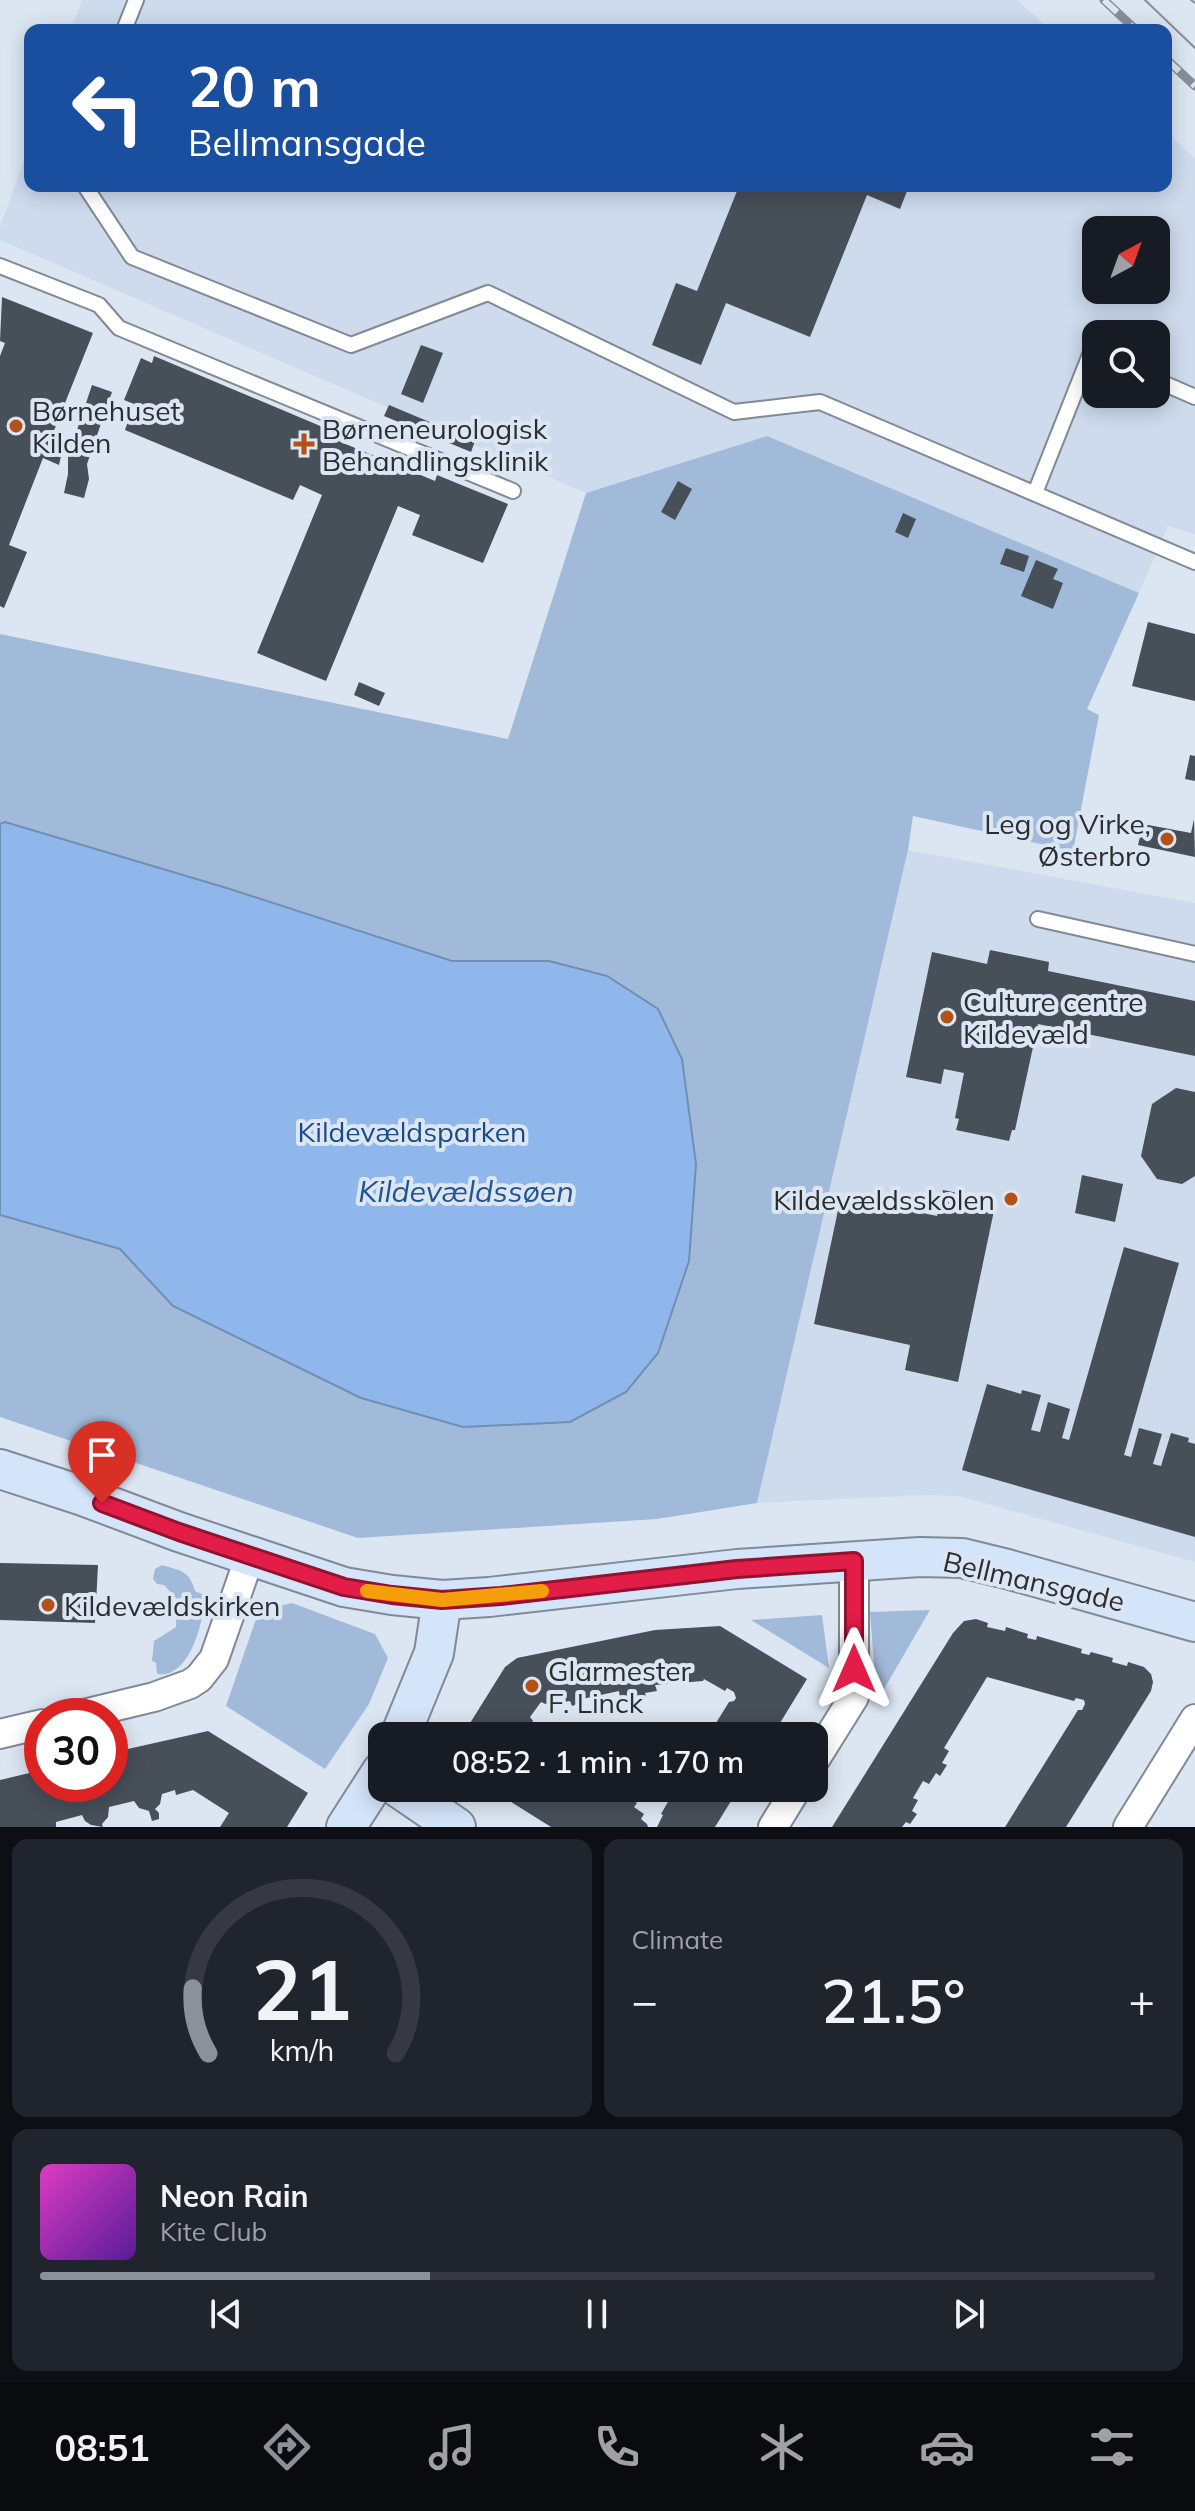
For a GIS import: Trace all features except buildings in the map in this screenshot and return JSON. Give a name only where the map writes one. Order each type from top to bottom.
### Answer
[{"type":"street","name":"Bellmansgade","points":[[0,1469],[344,1587],[392,1595],[442,1600],[737,1569],[920,1557],[962,1558],[1195,1622]]},
{"type":"street","points":[[128,1703],[154,1697],[199,1678],[214,1659],[250,1556]]},
{"type":"street","points":[[828,1739],[854,1697],[854,1561]]},
{"type":"street","points":[[406,1722],[434,1653],[442,1600]]},
{"type":"street","points":[[1128,1827],[1195,1719]]},
{"type":"street","points":[[0,1734],[24,1728]]},
{"type":"street","points":[[346,1827],[368,1800]]},
{"type":"street","points":[[420,1802],[456,1827]]},
{"type":"street","points":[[773,1827],[788,1802]]},
{"type":"lane","points":[[126,24],[136,0]]},
{"type":"lane","points":[[89,192],[132,257],[351,345],[488,293],[734,412],[820,402],[1195,562]]},
{"type":"lane","points":[[0,266],[99,305],[119,328],[513,491]]},
{"type":"lane","points":[[1035,493],[1082,375]]},
{"type":"lane","points":[[1170,386],[1195,397]]},
{"type":"lane","points":[[1038,919],[1195,954]]},
{"type":"shaded area","points":[[82,0],[1017,0],[1044,24],[73,24]]},
{"type":"shaded area","points":[[1172,137],[1195,158],[1195,534],[1168,526],[1139,593],[767,436],[586,493],[0,240],[0,227],[24,161],[24,192],[1172,192]]},
{"type":"shaded area","name":"Kildevældsskolen","points":[[908,850],[1195,903],[1195,1562],[959,1496],[757,1503]]},
{"type":"green space","name":"Kildevældsparken","points":[[767,436],[1139,593],[1087,709],[1099,715],[1073,851],[913,816],[908,850],[757,1503],[657,1519],[358,1538],[0,1417],[0,634],[508,739],[586,493]]},
{"type":"green space","points":[[162,1565],[183,1572],[195,1591],[206,1596],[198,1633],[187,1658],[169,1673],[157,1674],[156,1663],[152,1661],[154,1641],[176,1627],[177,1599],[164,1585],[157,1584],[153,1579],[155,1569]]},
{"type":"green space","points":[[292,1603],[375,1634],[388,1658],[369,1704],[325,1769],[226,1706],[257,1616],[271,1608]]},
{"type":"green space","points":[[930,1610],[877,1701],[870,1612]]},
{"type":"green space","points":[[822,1615],[829,1668],[751,1620]]},
{"type":"water","name":"Kildevældssøen","points":[[5,822],[230,889],[452,961],[549,961],[607,976],[658,1009],[682,1059],[696,1164],[689,1261],[658,1353],[626,1392],[570,1422],[463,1427],[361,1398],[173,1306],[120,1249],[0,1215],[0,824]]},
{"type":"tram line","points":[[1145,0],[1170,24]]},
{"type":"tram line","points":[[1191,0],[1195,3]]},
{"type":"tram line","points":[[1172,26],[1195,48]]},
{"type":"railway","points":[[1104,0],[1130,24]]},
{"type":"railway","points":[[1172,65],[1195,86]]},
{"type":"slow traffic","points":[[367,1591],[442,1600],[542,1591]]},
{"type":"place","name":"Børnehuset Kilden","points":[[16,426]]},
{"type":"place","name":"Børneneurologisk Behandlingsklinik","points":[[304,444]]},
{"type":"place","name":"Leg og Virke, Østerbro","points":[[1167,839]]},
{"type":"place","name":"Culture centre Kildevæld","points":[[947,1017]]},
{"type":"place","name":"Kildevældsskolen","points":[[1011,1199]]},
{"type":"place","name":"Kildevældskirken","points":[[48,1605]]},
{"type":"place","name":"Glarmester F. Linck","points":[[532,1686]]},
{"type":"route","points":[[102,1503],[344,1587],[442,1600],[737,1569],[854,1561],[854,1669]]}]
